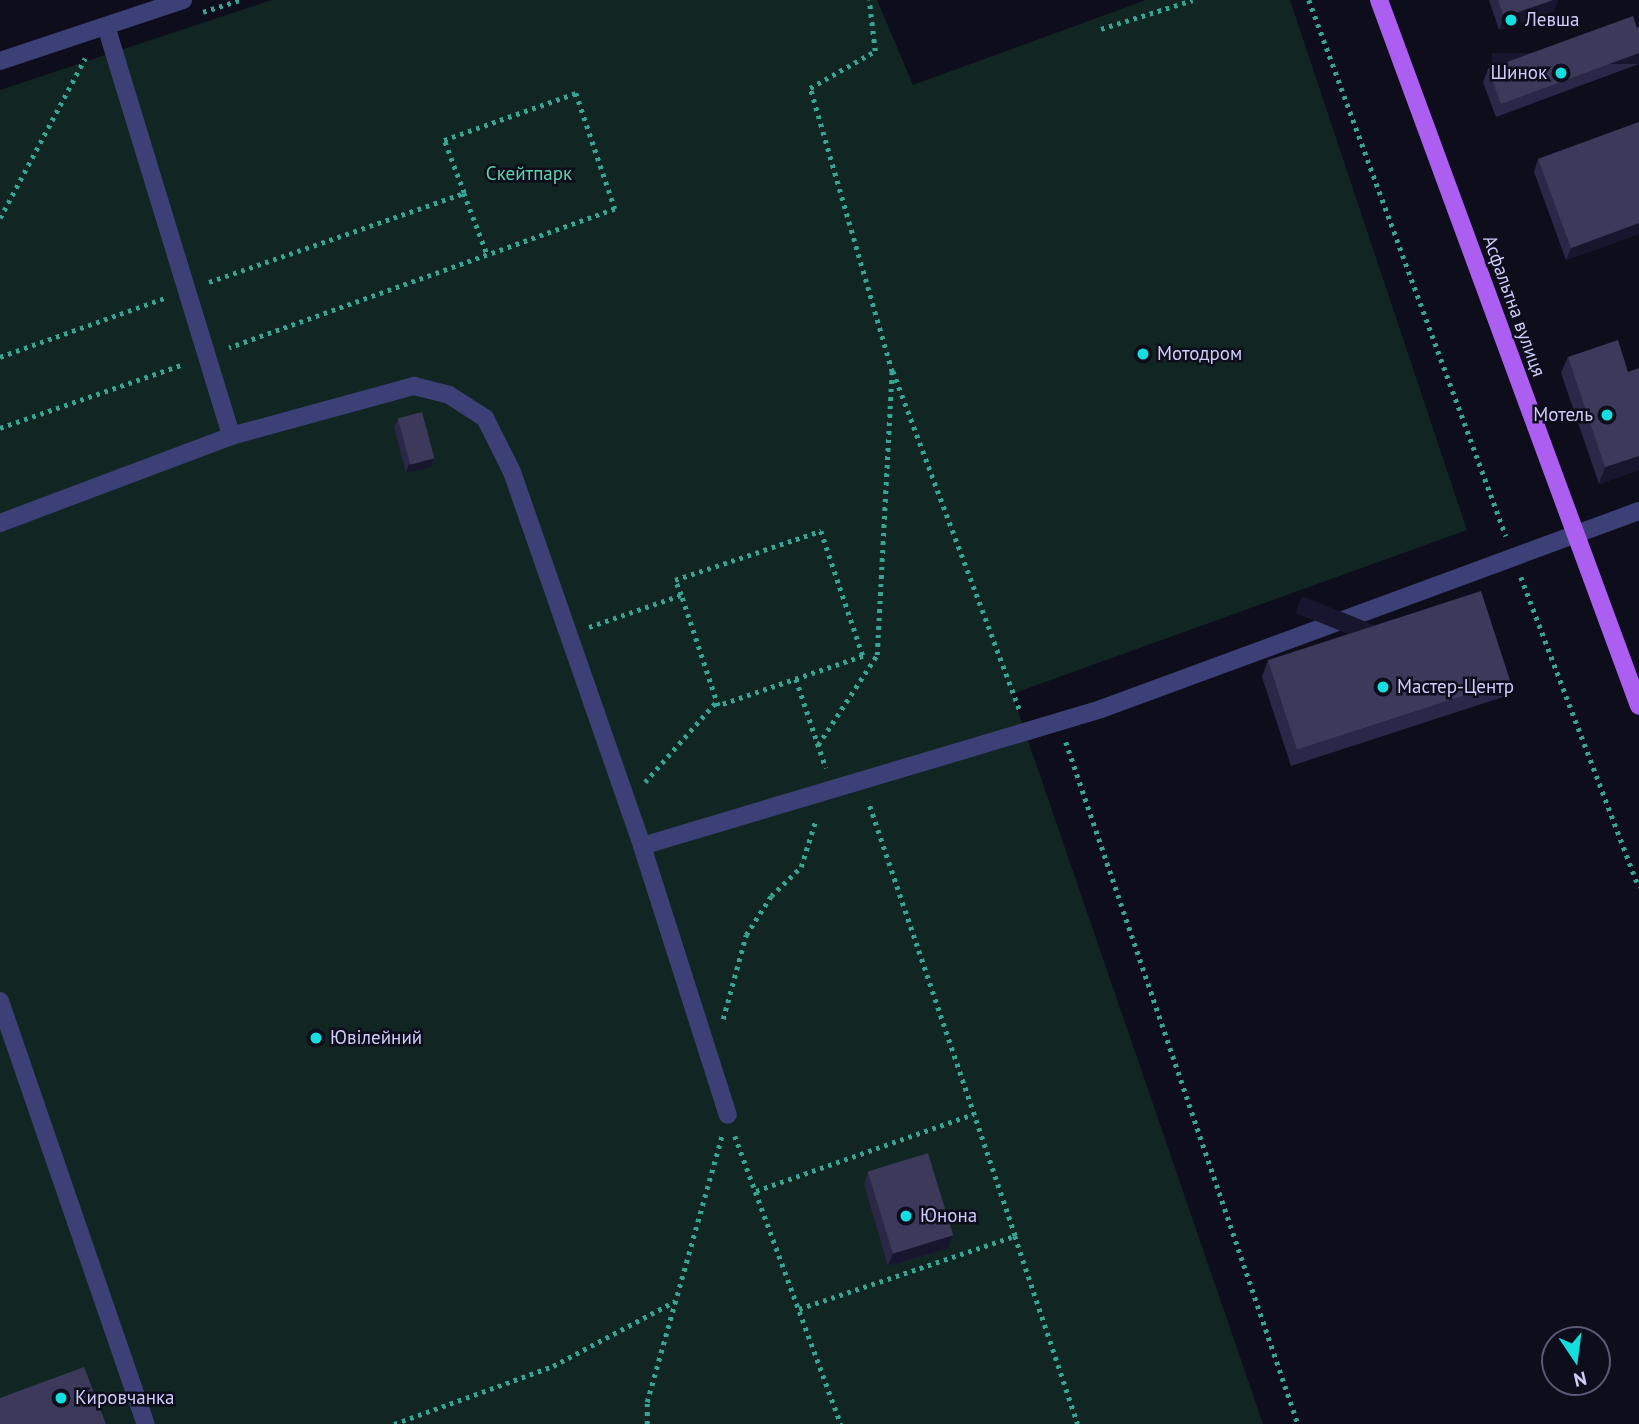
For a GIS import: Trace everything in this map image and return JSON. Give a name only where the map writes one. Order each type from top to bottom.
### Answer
[{"type":"main road","name":"Асфальтна вулиця","points":[[1379,0],[1639,706]]},
{"type":"street","points":[[0,61],[183,0]]},
{"type":"street","points":[[106,26],[231,436]]},
{"type":"street","points":[[0,523],[231,436],[414,386],[449,395],[485,418],[512,472],[642,846],[728,1115]]},
{"type":"street","points":[[642,846],[1059,722],[1639,511]]},
{"type":"street","points":[[0,1001],[146,1424]]},
{"type":"path","points":[[818,745],[877,655],[892,372],[810,88],[875,51],[869,0]]},
{"type":"path","points":[[1101,29],[1193,0]]},
{"type":"path","points":[[1310,0],[1513,557],[1639,887]]},
{"type":"path","points":[[0,218],[90,50]]},
{"type":"path","points":[[0,428],[615,209],[576,93],[444,140],[487,254]]},
{"type":"path","points":[[0,358],[464,193]]},
{"type":"path","points":[[887,356],[1027,731]]},
{"type":"path","points":[[821,531],[863,656],[718,706],[681,595],[676,580],[821,531]]},
{"type":"path","points":[[568,634],[681,595]]},
{"type":"path","points":[[711,1062],[746,935],[771,896],[801,867],[828,790],[818,745],[796,679]]},
{"type":"path","points":[[627,803],[717,702]]},
{"type":"path","points":[[1059,722],[1298,1424]]},
{"type":"path","points":[[861,780],[1078,1424]]},
{"type":"path","points":[[756,1191],[974,1114]]},
{"type":"path","points":[[728,1115],[841,1424]]},
{"type":"path","points":[[647,1424],[647,1402],[728,1115]]},
{"type":"path","points":[[799,1309],[1015,1236]]},
{"type":"path","points":[[394,1424],[553,1366],[676,1301]]},
{"type":"green space","name":"Скейтпарк","points":[[272,0],[877,0],[913,85],[1146,0],[1290,0],[1467,530],[1012,694],[1263,1424],[0,1424],[0,90]]},
{"type":"building","points":[[1498,0],[1553,0],[1504,17]]},
{"type":"building","name":"Шинок","points":[[1633,16],[1637,28],[1639,27],[1639,53],[1501,104],[1488,69]]},
{"type":"building","points":[[1639,122],[1639,223],[1571,248],[1538,159]]},
{"type":"building","name":"Мотель","points":[[1618,340],[1628,372],[1639,368],[1639,456],[1605,467],[1568,357]]},
{"type":"building","points":[[422,412],[434,458],[410,465],[398,418]]},
{"type":"building","name":"Мастер-Центр","points":[[1481,591],[1510,680],[1297,750],[1268,660]]},
{"type":"building","name":"Юнона","points":[[928,1153],[953,1235],[893,1254],[868,1171]]},
{"type":"building","points":[[84,1367],[106,1424],[0,1424],[0,1398]]},
{"type":"place","name":"Левша","points":[[1511,20]]},
{"type":"place","name":"Шинок","points":[[1561,73]]},
{"type":"place","name":"Мотодром","points":[[1143,354]]},
{"type":"place","name":"Мотель","points":[[1607,415]]},
{"type":"place","name":"Мастер-Центр","points":[[1383,687]]},
{"type":"place","name":"Ювілейний","points":[[316,1038]]},
{"type":"place","name":"Юнона","points":[[906,1216]]},
{"type":"place","name":"Кировчанка","points":[[61,1398]]}]
